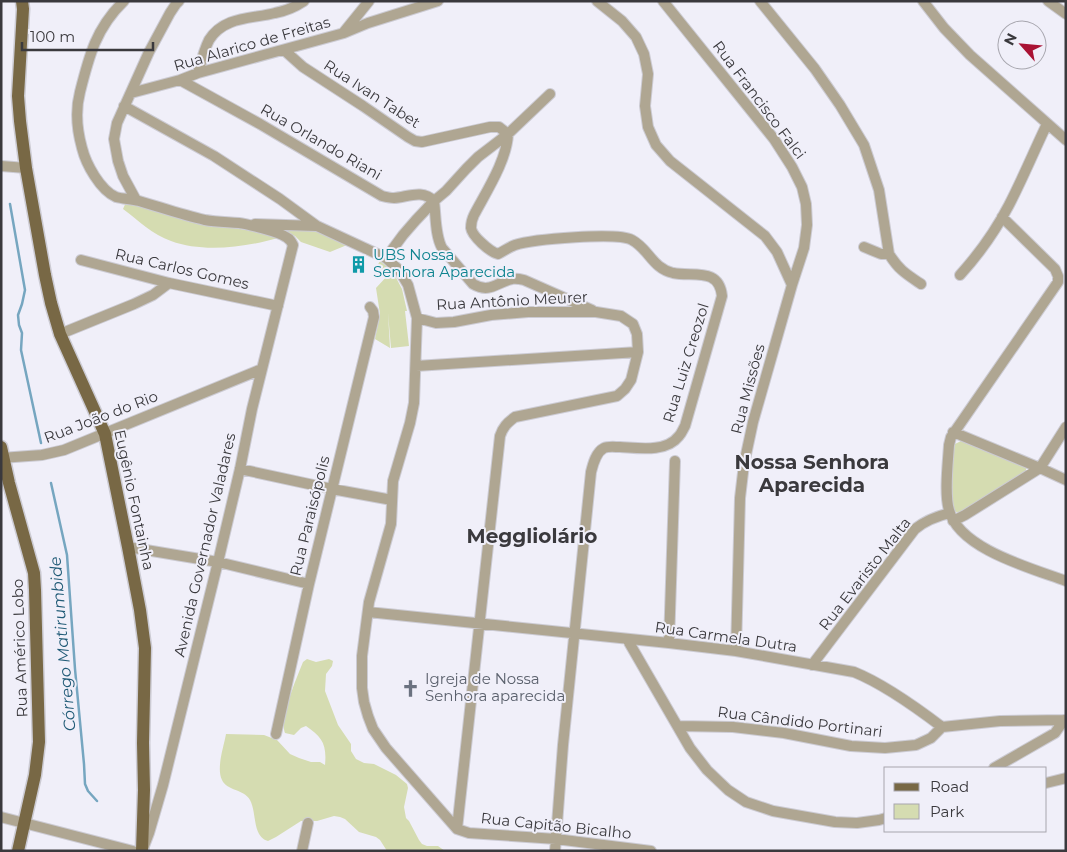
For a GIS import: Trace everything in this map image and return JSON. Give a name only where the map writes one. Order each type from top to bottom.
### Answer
[{"type":"main road","name":"Eugênio Fontainha","points":[[22,1],[18,96],[20,121],[26,168],[51,303],[60,334],[105,434],[140,610],[145,648],[142,851]]},
{"type":"main road","name":"Rua Américo Lobo","points":[[2,454],[30,554],[36,590],[38,742],[36,775],[18,851]]},
{"type":"street","points":[[124,1],[112,12],[99,33],[90,56],[79,97],[78,135],[91,171],[101,184],[116,196],[205,220],[317,226]]},
{"type":"street","points":[[136,200],[123,176],[118,161],[114,139],[117,123],[153,44],[179,1]]},
{"type":"street","points":[[198,73],[209,40],[218,29],[229,22],[244,18],[275,14],[304,1]]},
{"type":"street","points":[[344,33],[369,1]]},
{"type":"street","name":"Rua Alarico de Freitas","points":[[131,93],[344,33],[368,23],[438,1]]},
{"type":"street","points":[[597,1],[627,26],[636,37],[644,54],[648,74],[647,120],[656,145],[670,161],[765,236],[777,252],[792,285]]},
{"type":"street","name":"Rua Francisco Falci","points":[[663,1],[774,139],[802,186],[808,224],[804,248],[792,285]]},
{"type":"street","points":[[760,1],[815,69],[840,105],[864,145],[879,190],[888,254],[901,271],[921,284]]},
{"type":"street","points":[[923,1],[944,28],[970,55],[1066,140]]},
{"type":"street","points":[[1048,1],[1066,14]]},
{"type":"street","name":"Rua Ivan Tabet","points":[[284,50],[314,75],[415,141],[422,142],[490,127],[499,127],[508,134]]},
{"type":"street","name":"Rua Orlando Riani","points":[[180,80],[260,124],[382,196],[397,198],[405,195],[419,194],[425,195],[434,201]]},
{"type":"street","points":[[386,258],[416,220],[434,201],[446,192],[478,157],[508,134],[550,94]]},
{"type":"street","points":[[124,106],[214,156],[280,199],[317,226],[386,258],[399,270],[408,285],[417,318],[414,403],[393,481],[391,524],[369,602],[361,672],[364,702],[368,716],[386,748],[457,829]]},
{"type":"street","points":[[960,275],[972,262],[1009,205],[1047,124]]},
{"type":"street","name":"Rua Luiz Creozol","points":[[508,134],[504,155],[474,215],[471,229],[474,235],[493,253],[498,254],[512,245],[526,242],[577,237],[618,236],[631,238],[663,269],[674,273],[702,274],[715,279],[721,286],[722,296],[685,426],[679,436],[673,442],[656,448],[604,448],[593,462],[563,745],[555,851]]},
{"type":"street","points":[[1,166],[26,168]]},
{"type":"street","points":[[434,201],[439,242],[442,248],[474,284],[486,289],[511,279],[524,280],[596,312]]},
{"type":"street","points":[[1002,217],[1056,269],[1058,282],[953,432],[949,445],[947,502],[951,517],[962,532],[974,542],[1009,560],[1066,581]]},
{"type":"street","name":"Avenida Governador Valadares","points":[[142,851],[163,784],[293,245],[291,240],[285,236],[241,223]]},
{"type":"street","points":[[864,247],[882,254],[888,254]]},
{"type":"street","name":"Rua Carlos Gomes","points":[[81,260],[169,283],[278,306]]},
{"type":"street","points":[[60,334],[134,304],[153,295],[169,283]]},
{"type":"street","name":"Rua Missões","points":[[736,651],[740,498],[744,464],[753,422],[792,285]]},
{"type":"street","name":"Rua Paraisópolis","points":[[276,734],[308,584],[374,317],[373,310],[370,307]]},
{"type":"street","name":"Rua Antônio Meurer","points":[[417,318],[436,323],[528,312],[596,312],[621,316],[633,324],[637,334],[638,352],[631,380],[625,390],[617,396],[515,417],[503,428],[500,436],[457,829]]},
{"type":"street","points":[[416,366],[638,352]]},
{"type":"street","name":"Rua João do Rio","points":[[2,454],[42,455],[64,450],[262,369]]},
{"type":"street","points":[[1040,468],[1066,427]]},
{"type":"street","points":[[953,432],[1066,480]]},
{"type":"street","points":[[669,643],[675,461]]},
{"type":"street","name":"Rua Evaristo Malta","points":[[812,665],[915,529],[925,522],[942,515],[951,517],[965,515],[1040,468]]},
{"type":"street","points":[[240,469],[392,500]]},
{"type":"street","points":[[128,547],[218,562],[308,584]]},
{"type":"street","name":"Rua Carmela Dutra","points":[[368,612],[736,651],[854,672],[872,679],[942,728]]},
{"type":"street","points":[[627,639],[690,748],[707,770],[728,790],[746,802],[773,811],[835,822],[857,823],[884,819]]},
{"type":"street","points":[[942,728],[1000,721],[1064,720],[1055,734],[996,767]]},
{"type":"street","name":"Rua Cândido Portinari","points":[[679,726],[733,727],[784,733],[851,746],[885,748],[916,745],[931,738],[942,728]]},
{"type":"street","points":[[1047,784],[1066,778]]},
{"type":"street","points":[[1,817],[133,851]]},
{"type":"street","points":[[302,851],[308,823]]},
{"type":"street","name":"Rua Capitão Bicalho","points":[[457,829],[469,833],[556,839],[650,851]]},
{"type":"green space","points":[[127,200],[203,223],[278,235],[278,238],[239,246],[210,248],[183,245],[158,235],[123,209]]},
{"type":"green space","points":[[311,227],[347,245],[330,252],[301,242],[295,236],[278,230]]},
{"type":"green space","points":[[380,261],[393,272],[402,289],[407,311],[405,311],[409,346],[391,348],[388,313],[390,348],[375,339],[380,314],[376,288],[388,275],[377,266]]},
{"type":"green space","points":[[961,441],[1023,463],[1026,473],[959,513],[954,511],[951,508],[951,450],[955,444]]},
{"type":"green space","points":[[307,659],[316,662],[329,659],[333,661],[326,674],[325,691],[338,725],[351,744],[351,751],[356,759],[364,763],[374,764],[396,775],[407,784],[408,788],[404,807],[406,818],[422,844],[438,846],[445,851],[387,851],[376,837],[359,832],[345,819],[334,816],[317,821],[301,821],[268,841],[259,834],[250,800],[244,794],[224,784],[220,775],[220,763],[226,734],[264,735],[277,740],[290,754],[325,765],[324,746],[320,738],[306,726],[294,735],[285,733],[284,718],[286,708],[303,662]]},
{"type":"waterway","name":"Córrego Matirumbide","points":[[10,204],[25,290],[18,315],[22,333],[21,350],[41,443]]},
{"type":"waterway","name":"Córrego Matirumbide","points":[[51,483],[67,555],[85,784],[88,791],[97,801]]},
{"type":"place","name":"UBS Nossa Senhora Aparecida","points":[[359,264]]},
{"type":"place","name":"Igreja de Nossa Senhora aparecida","points":[[411,688]]},
{"type":"district","name":"Nossa Senhora Aparecida","points":[[812,474]]},
{"type":"district","name":"Meggliolário","points":[[532,536]]}]
